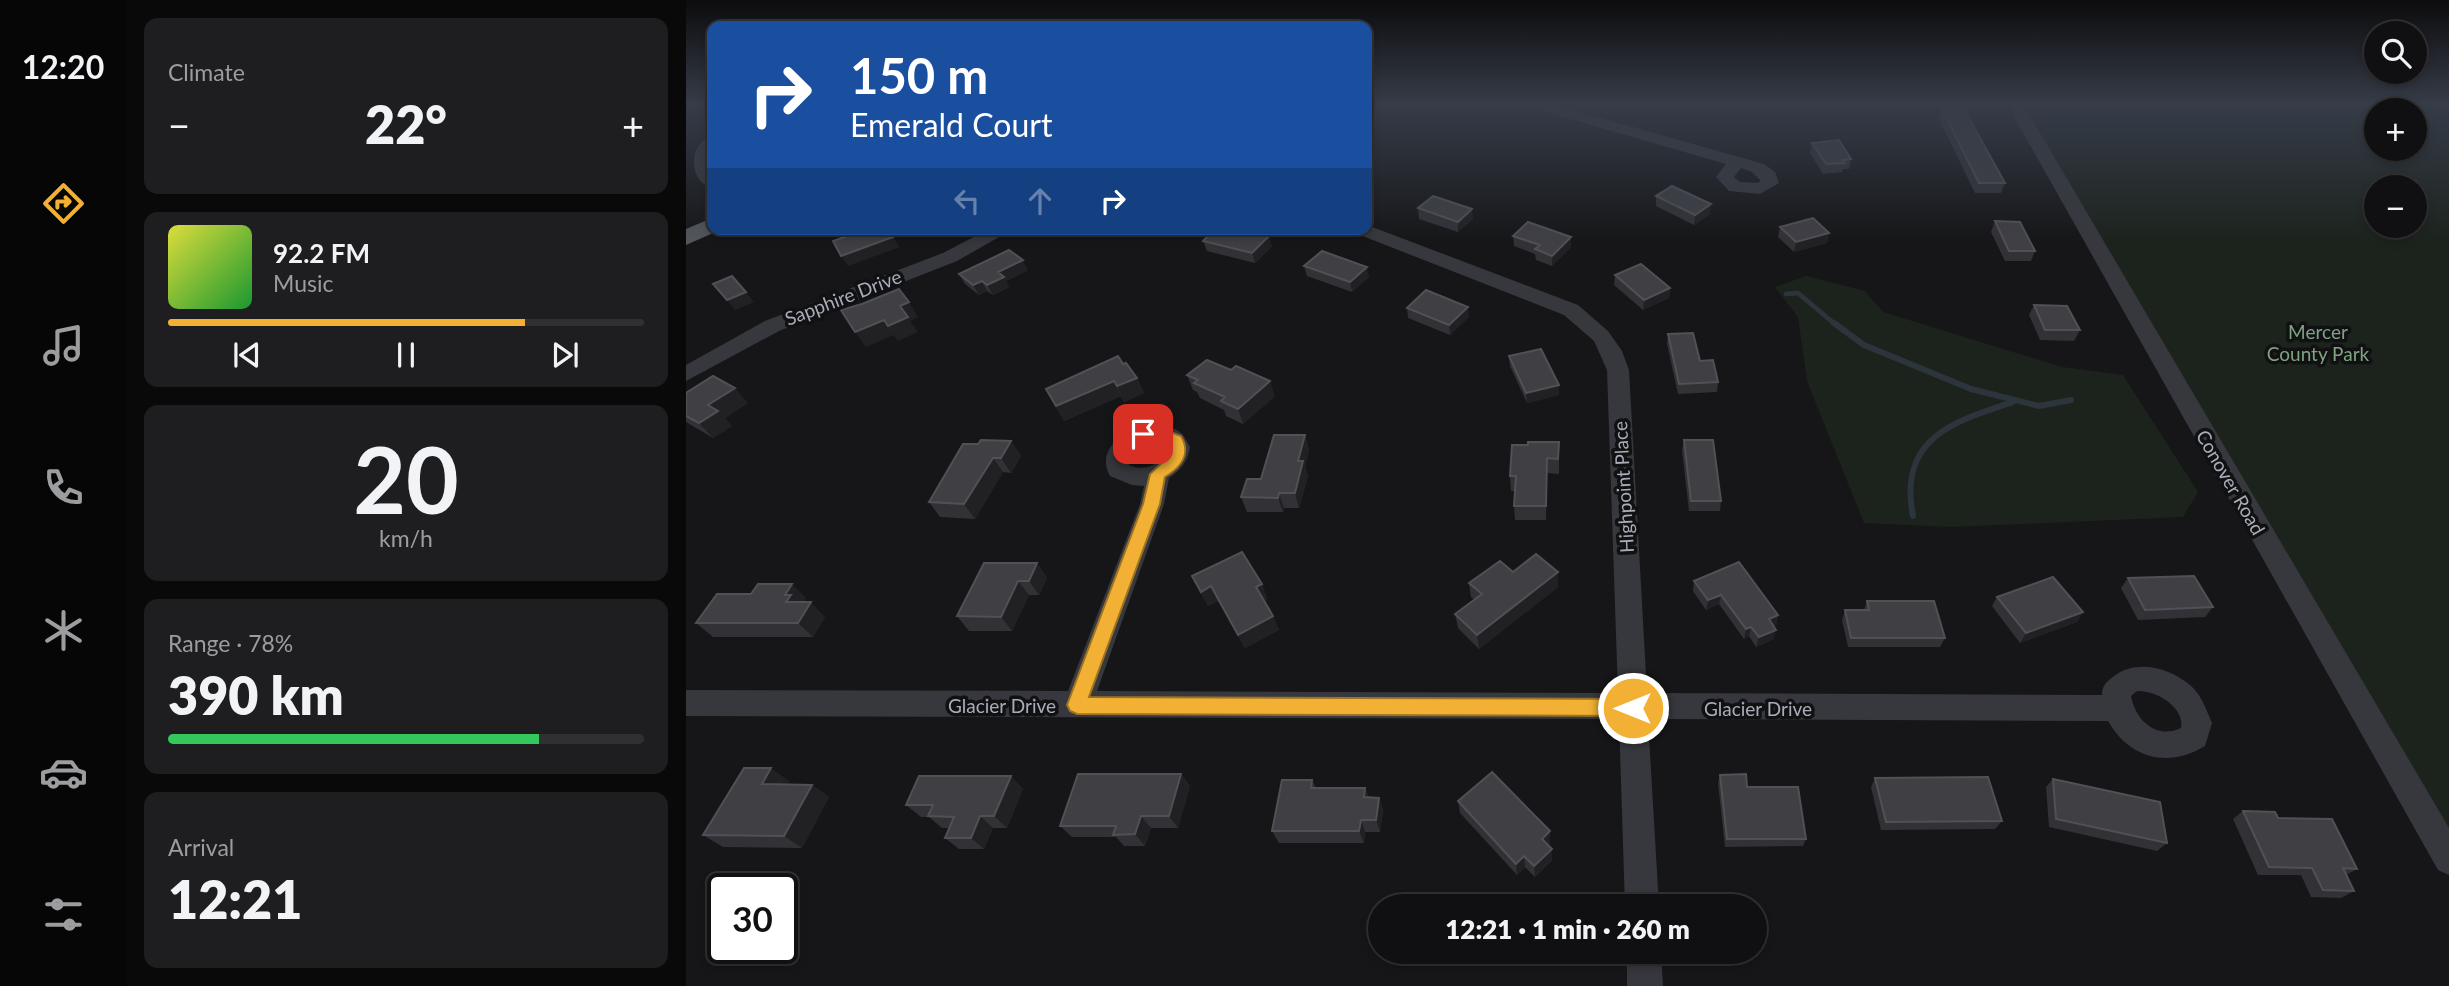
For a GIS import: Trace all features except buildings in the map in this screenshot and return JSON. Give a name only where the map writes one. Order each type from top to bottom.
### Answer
[{"type":"main road","points":[[686,227],[707,216]]},
{"type":"main road","points":[[686,238],[707,228]]},
{"type":"street","points":[[706,150],[701,163],[707,177]]},
{"type":"street","points":[[1692,150],[1736,163]]},
{"type":"street","name":"Conover Road","points":[[2041,150],[2449,859]]},
{"type":"street","name":"Highpoint Place","points":[[1372,233],[1555,302],[1588,322],[1611,351],[1618,370],[1641,894]]},
{"type":"street","name":"Sapphire Drive","points":[[686,374],[772,326],[950,257],[992,235]]},
{"type":"street","points":[[1077,705],[1152,504],[1158,474]]},
{"type":"street","name":"Glacier Drive","points":[[686,703],[2116,708]]},
{"type":"street","points":[[1644,964],[1645,986]]},
{"type":"green space","name":"Mercer County Park","points":[[2043,150],[2364,150],[2364,161],[2427,161],[2427,150],[2449,150],[2449,830],[2251,515]]},
{"type":"green space","points":[[1806,276],[1865,291],[1883,312],[2062,367],[2123,375],[2198,492],[2183,517],[1951,527],[1864,523],[1807,381],[1798,317],[1775,287]]},
{"type":"waterway","points":[[1786,294],[1798,293],[1836,325]]},
{"type":"waterway","points":[[1834,323],[1864,345],[1971,389],[2039,406],[2071,400]]},
{"type":"waterway","points":[[1913,516],[1910,490],[1914,469],[1922,451],[1950,427],[1969,417],[2013,402]]},
{"type":"route","points":[[1143,434],[1158,433],[1175,439],[1179,446],[1177,457],[1168,468],[1158,474],[1152,504],[1077,705],[1633,708]]}]
